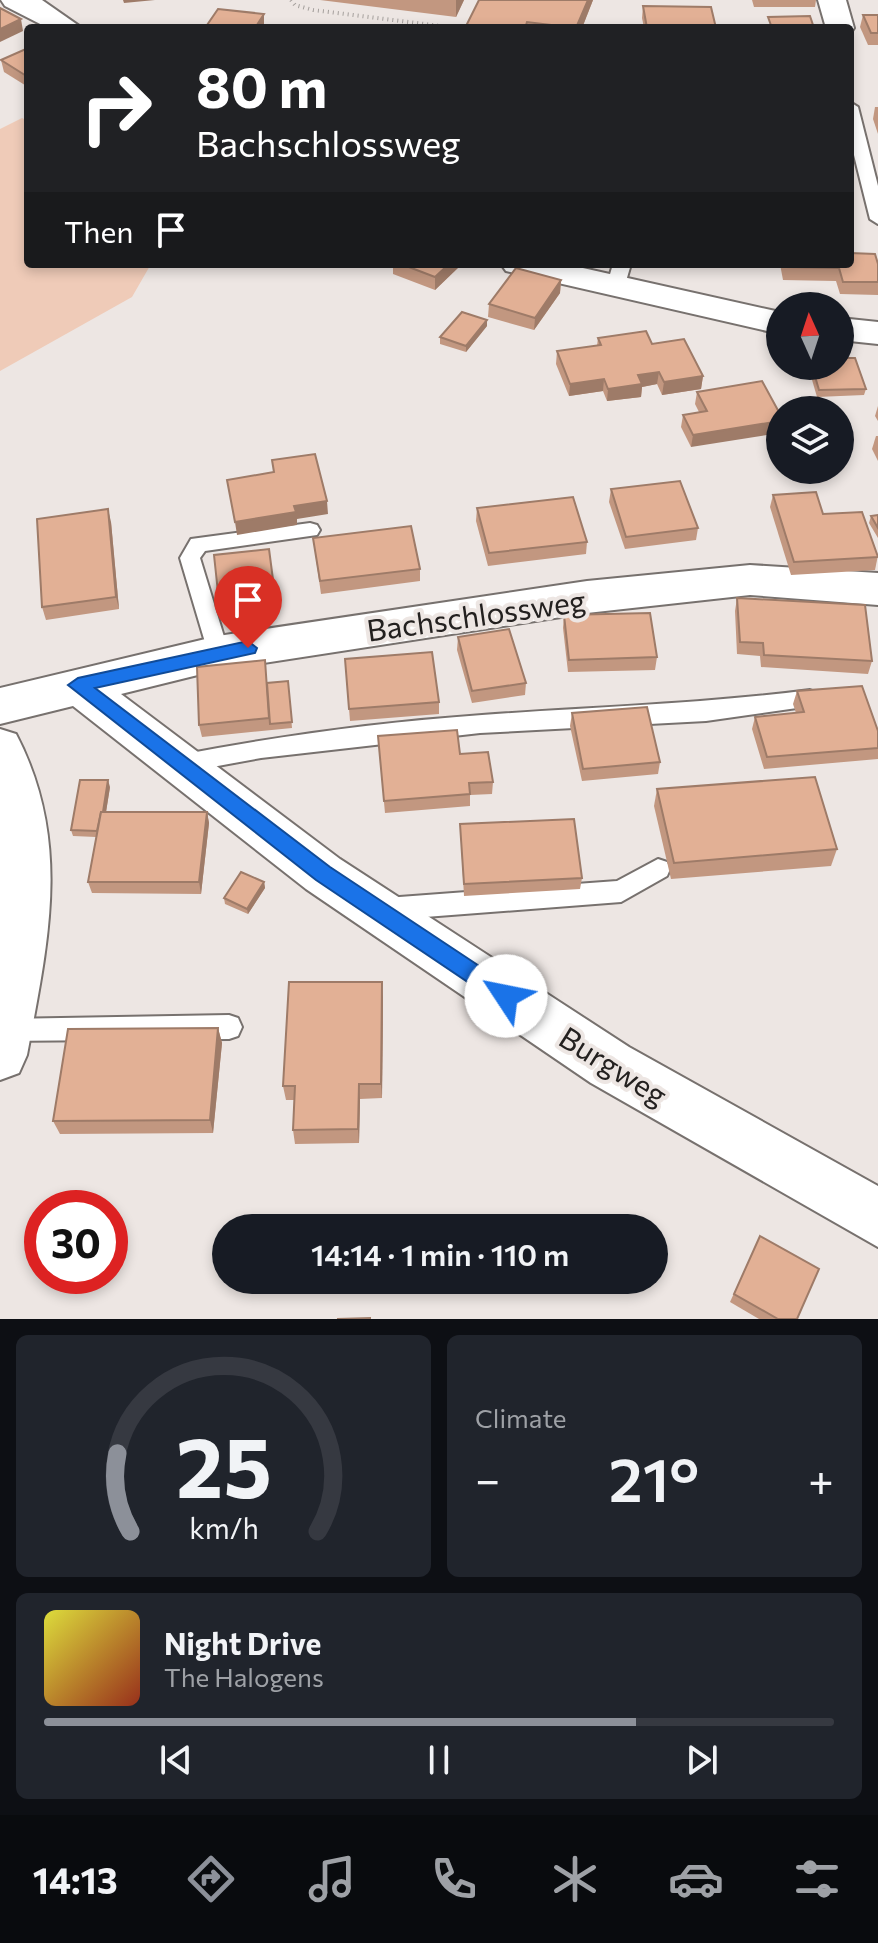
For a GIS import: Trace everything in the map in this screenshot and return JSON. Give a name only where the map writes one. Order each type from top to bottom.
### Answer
[{"type":"street","points":[[15,0],[25,2],[61,24]]},
{"type":"street","points":[[832,0],[839,24]]},
{"type":"street","points":[[552,268],[619,276],[766,319]]},
{"type":"street","points":[[854,330],[878,333]]},
{"type":"street","name":"Bachschlossweg","points":[[78,685],[218,653],[587,597],[735,582],[878,589]]},
{"type":"street","points":[[0,706],[78,685]]},
{"type":"street","name":"Burgweg","points":[[78,685],[323,874],[377,910],[610,1065],[878,1218]]},
{"type":"street","points":[[4,759],[27,854],[23,921],[4,1017]]},
{"type":"lane","points":[[854,123],[878,219]]},
{"type":"lane","points":[[218,653],[190,558],[198,544],[310,530]]},
{"type":"lane","points":[[180,764],[261,749],[480,724],[706,712],[810,699]]},
{"type":"lane","points":[[377,910],[621,891],[658,869]]},
{"type":"lane","points":[[4,1017],[229,1027]]},
{"type":"path","points":[[291,0],[295,5],[313,10],[425,24]]},
{"type":"shaded area","points":[[24,119],[24,268],[149,268],[132,297],[0,371],[0,129]]},
{"type":"building","points":[[479,0],[588,0],[578,24],[467,24]]},
{"type":"building","points":[[643,6],[711,7],[715,24],[646,24]]},
{"type":"building","points":[[0,8],[21,19],[0,29]]},
{"type":"building","points":[[218,9],[264,14],[258,24],[208,24]]},
{"type":"building","points":[[863,15],[878,15],[878,33],[871,33]]},
{"type":"building","points":[[810,16],[813,24],[771,24],[768,17]]},
{"type":"building","points":[[24,50],[24,74],[1,60]]},
{"type":"building","points":[[854,253],[875,254],[878,282],[843,282],[839,268],[854,268]]},
{"type":"building","points":[[411,268],[445,268],[435,277]]},
{"type":"building","points":[[516,268],[561,280],[535,318],[489,304]]},
{"type":"building","points":[[462,312],[487,320],[466,346],[440,337]]},
{"type":"building","points":[[646,331],[652,344],[684,339],[703,376],[664,382],[659,372],[638,375],[642,384],[608,389],[604,379],[570,384],[557,351],[601,345],[598,338]]},
{"type":"building","points":[[855,358],[866,389],[819,390],[816,380],[854,380]]},
{"type":"building","points":[[762,381],[770,396],[766,396],[766,423],[693,435],[683,415],[707,411],[697,392]]},
{"type":"building","points":[[315,454],[327,501],[294,506],[296,512],[235,522],[227,480],[274,472],[272,460]]},
{"type":"building","points":[[680,481],[698,528],[626,537],[611,489]]},
{"type":"building","points":[[816,492],[823,514],[862,512],[878,557],[794,562],[773,495]]},
{"type":"building","points":[[573,497],[587,542],[489,553],[477,508]]},
{"type":"building","points":[[108,509],[116,597],[42,607],[37,519]]},
{"type":"building","points":[[878,515],[878,528],[871,516]]},
{"type":"building","points":[[411,526],[420,569],[320,581],[313,538]]},
{"type":"building","points":[[269,549],[275,595],[219,602],[214,555]]},
{"type":"building","points":[[737,598],[865,605],[872,661],[764,655],[763,643],[740,642]]},
{"type":"building","points":[[650,613],[657,657],[569,660],[564,615]]},
{"type":"building","points":[[509,629],[526,683],[472,691],[458,637]]},
{"type":"building","points":[[432,652],[439,702],[349,709],[345,659]]},
{"type":"building","points":[[265,660],[269,718],[199,725],[197,667]]},
{"type":"building","points":[[288,681],[292,722],[270,724],[267,683]]},
{"type":"building","points":[[862,686],[878,731],[878,748],[767,757],[755,717],[804,712],[797,691]]},
{"type":"building","points":[[647,707],[660,762],[583,769],[572,713]]},
{"type":"building","points":[[457,730],[460,754],[488,752],[493,782],[469,783],[470,794],[384,801],[378,736]]},
{"type":"building","points":[[815,777],[837,849],[674,863],[657,789]]},
{"type":"building","points":[[80,780],[108,780],[97,831],[71,830]]},
{"type":"building","points":[[101,812],[207,812],[199,882],[88,882]]},
{"type":"building","points":[[574,819],[582,878],[464,884],[460,824]]},
{"type":"building","points":[[241,872],[264,882],[247,909],[224,898]]},
{"type":"building","points":[[289,982],[382,982],[381,1084],[359,1084],[358,1129],[293,1130],[295,1086],[283,1086]]},
{"type":"building","points":[[218,1028],[210,1120],[53,1121],[68,1029]]},
{"type":"building","points":[[760,1236],[819,1269],[797,1319],[778,1319],[734,1294]]},
{"type":"route","points":[[248,648],[78,685],[323,874],[506,996]]}]
